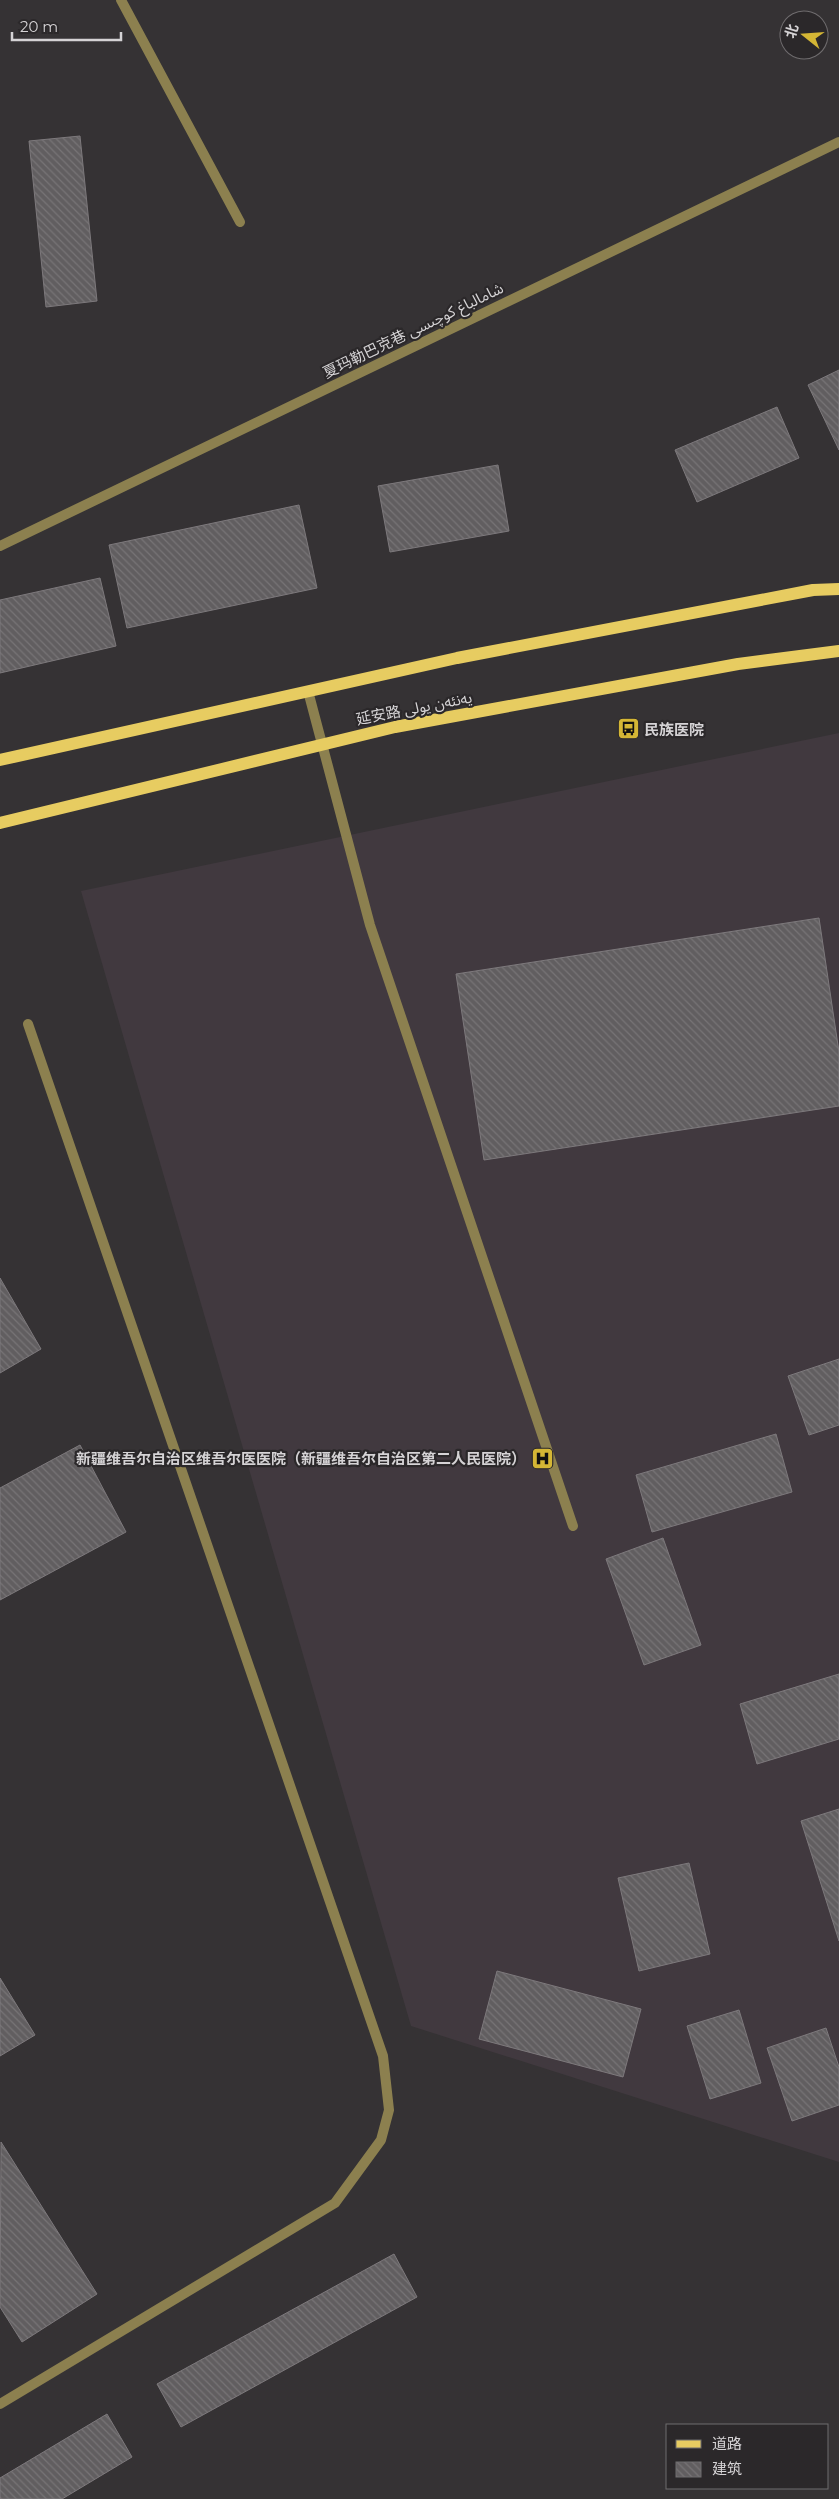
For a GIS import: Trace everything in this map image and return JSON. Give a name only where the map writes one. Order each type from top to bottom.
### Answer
[{"type":"main road","points":[[0,760],[476,654],[813,590],[839,589]]},
{"type":"main road","name":"延安路 يەنئەن يولى","points":[[0,823],[395,727],[738,664],[839,651]]},
{"type":"street","points":[[121,0],[240,222]]},
{"type":"street","name":"夏玛勒巴克巷 شامالباغ كوچىسى","points":[[0,546],[839,142]]},
{"type":"street","points":[[308,691],[370,925],[573,1526]]},
{"type":"street","points":[[0,2404],[335,2203],[381,2140],[389,2110],[383,2056],[28,1024]]},
{"type":"shaded area","name":"新疆维吾尔自治区维吾尔医医院（新疆维吾尔自治区第二人民医院）","points":[[839,733],[839,2162],[411,2026],[81,891]]},
{"type":"building","points":[[80,136],[97,301],[46,307],[29,141]]},
{"type":"building","points":[[839,370],[839,450],[808,385]]},
{"type":"building","points":[[777,407],[799,458],[697,502],[675,450]]},
{"type":"building","points":[[498,465],[509,531],[390,552],[378,486]]},
{"type":"building","points":[[299,505],[317,588],[127,628],[109,545]]},
{"type":"building","points":[[100,578],[116,646],[0,673],[0,600]]},
{"type":"building","points":[[819,918],[839,1052],[839,1106],[484,1160],[456,974]]},
{"type":"building","points":[[0,1278],[41,1349],[0,1373]]},
{"type":"building","points":[[839,1359],[839,1425],[809,1435],[788,1376]]},
{"type":"building","points":[[776,1434],[792,1492],[652,1532],[636,1475]]},
{"type":"building","points":[[80,1445],[126,1532],[0,1600],[0,1488]]},
{"type":"building","points":[[663,1538],[701,1645],[644,1665],[606,1559]]},
{"type":"building","points":[[839,1674],[839,1739],[757,1764],[740,1704]]},
{"type":"building","points":[[839,1809],[839,1941],[801,1821]]},
{"type":"building","points":[[689,1863],[710,1954],[639,1971],[618,1878]]},
{"type":"building","points":[[497,1971],[641,2009],[623,2077],[479,2039]]},
{"type":"building","points":[[0,1978],[35,2035],[0,2056]]},
{"type":"building","points":[[739,2010],[761,2083],[710,2099],[687,2026]]},
{"type":"building","points":[[826,2028],[839,2067],[839,2105],[792,2121],[767,2048]]},
{"type":"building","points":[[1,2142],[97,2294],[22,2342],[0,2307]]},
{"type":"building","points":[[394,2254],[417,2297],[181,2427],[157,2384]]},
{"type":"building","points":[[107,2414],[132,2457],[62,2499],[0,2499],[0,2478]]},
{"type":"place","name":"民族医院","points":[[628,729]]},
{"type":"place","name":"新疆维吾尔自治区维吾尔医医院（新疆维吾尔自治区第二人民医院）","points":[[542,1458]]}]
